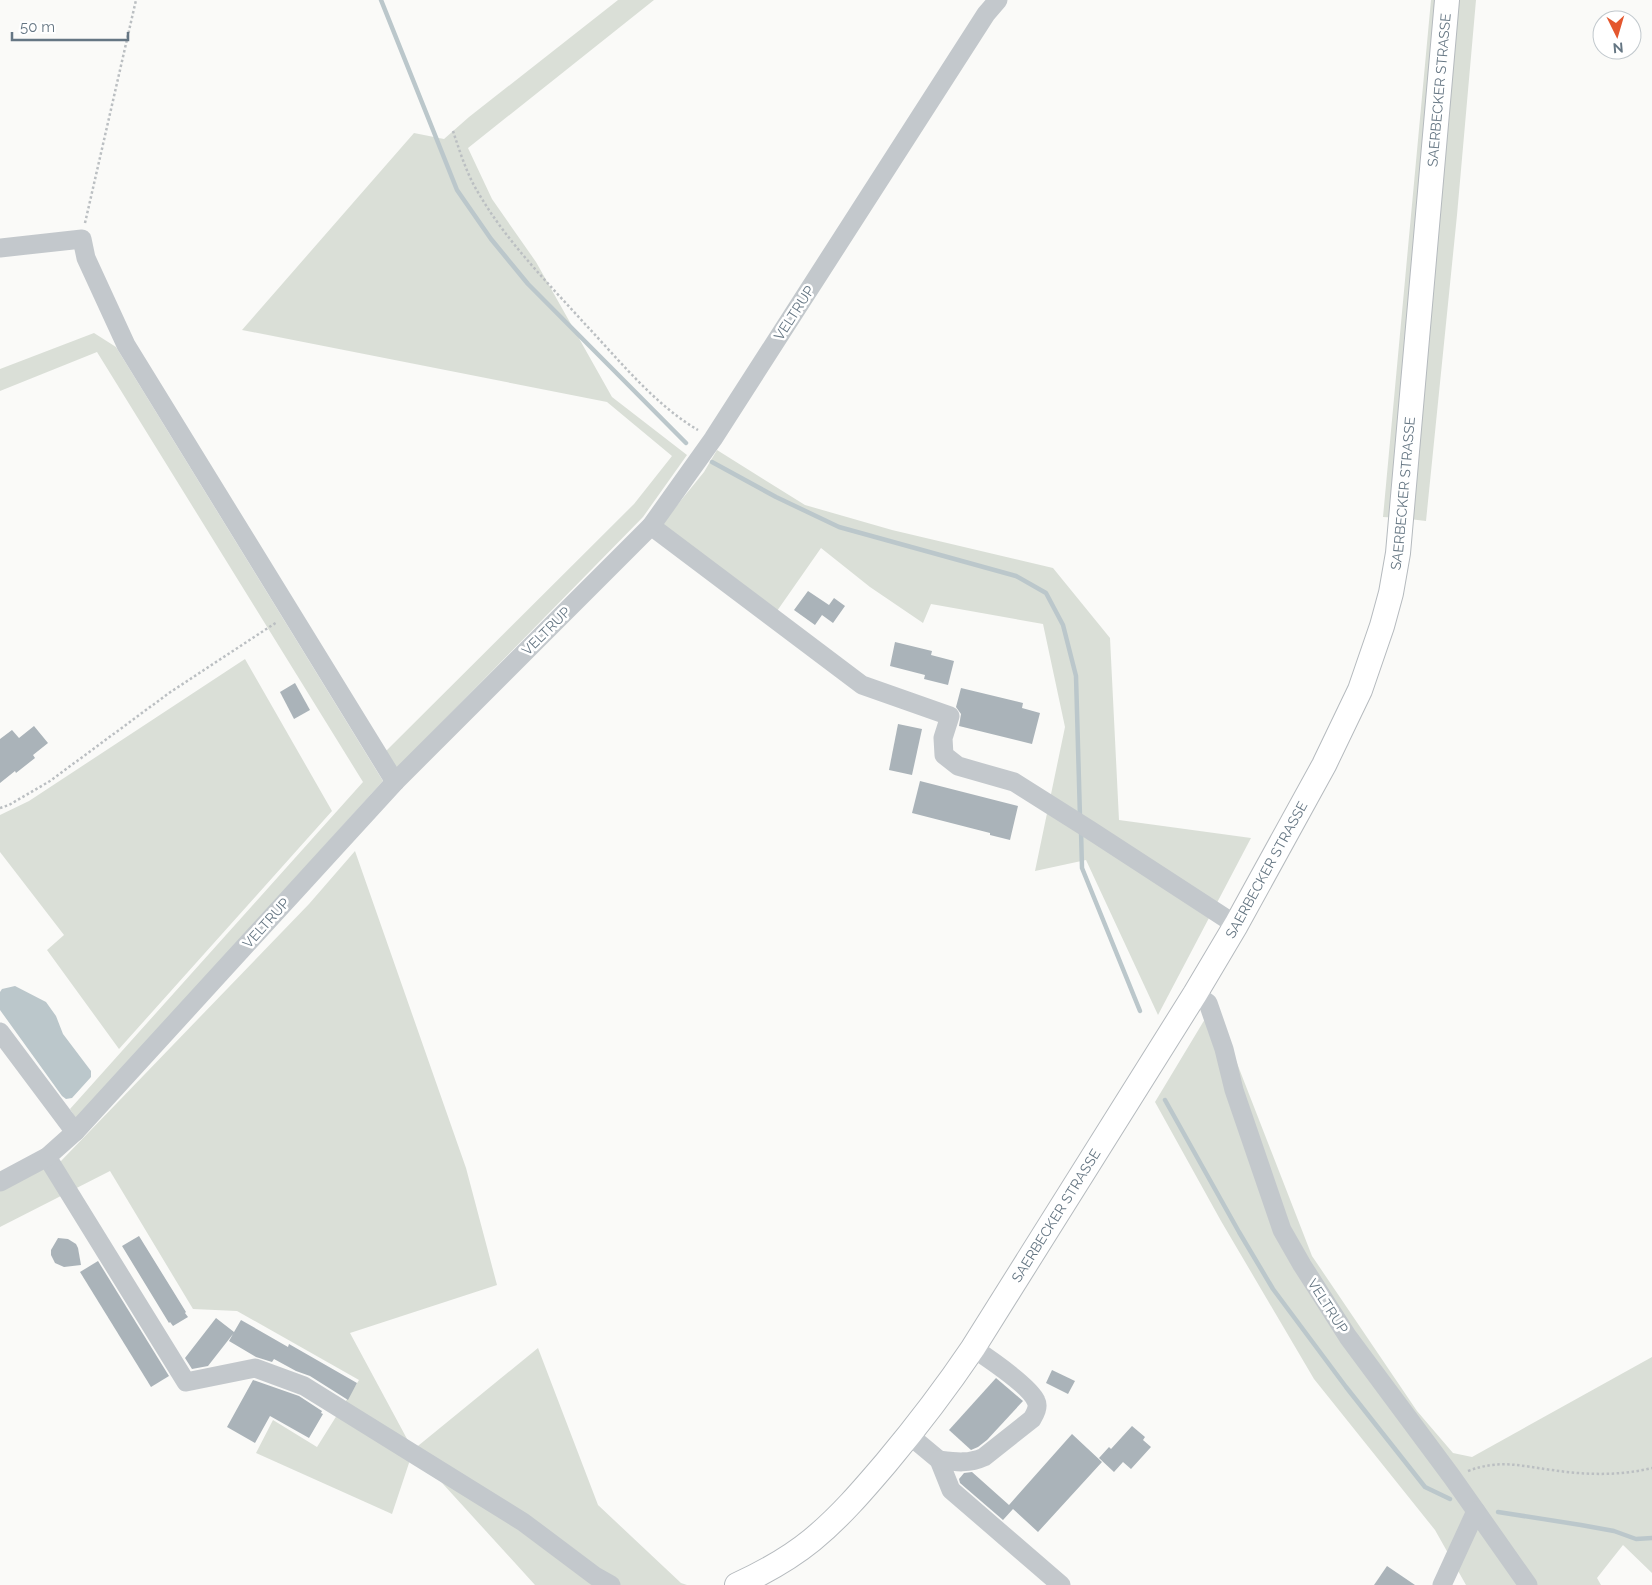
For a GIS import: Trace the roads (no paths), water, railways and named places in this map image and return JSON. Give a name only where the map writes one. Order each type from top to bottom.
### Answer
[{"type":"main road","name":"SAERBECKER STRASSE","points":[[737,1585],[793,1554],[812,1540],[861,1492],[909,1435],[948,1384],[973,1348],[1195,994],[1236,925],[1324,765],[1360,690],[1382,626],[1391,592],[1398,553],[1447,0]]},
{"type":"street","name":"VELTRUP","points":[[0,1182],[47,1157],[75,1132],[395,782],[651,526],[713,439],[981,22],[998,0]]},
{"type":"street","points":[[0,248],[82,239],[86,258],[126,345],[395,782]]},
{"type":"street","points":[[651,526],[862,686],[950,716],[943,738],[944,755],[958,766],[1014,782],[1236,925]]},
{"type":"street","name":"VELTRUP","points":[[1195,994],[1208,1003],[1224,1050],[1234,1090],[1282,1230],[1302,1266],[1348,1337],[1452,1477],[1528,1585]]},
{"type":"street","points":[[0,1032],[75,1132]]},
{"type":"street","points":[[47,1157],[186,1382],[255,1368],[304,1386],[523,1522],[595,1576],[611,1585]]},
{"type":"street","points":[[939,1460],[960,1463],[975,1461],[984,1457],[1032,1419],[1037,1411],[1037,1402],[1030,1393],[1008,1373],[973,1348]]},
{"type":"street","points":[[909,1435],[939,1460],[951,1490],[1061,1585]]},
{"type":"street","points":[[1442,1585],[1476,1511]]},
{"type":"street","points":[[575,1561],[585,1585]]},
{"type":"waterway","points":[[381,0],[457,190],[491,239],[528,284],[686,443]]},
{"type":"waterway","points":[[712,462],[776,497],[839,527],[1016,576],[1046,593],[1063,625],[1076,676],[1080,817]]},
{"type":"waterway","points":[[1081,830],[1082,868],[1140,1011]]},
{"type":"waterway","points":[[1165,1100],[1273,1289],[1346,1387],[1425,1487],[1450,1499]]},
{"type":"waterway","points":[[1498,1512],[1614,1531],[1636,1539],[1652,1538]]}]
